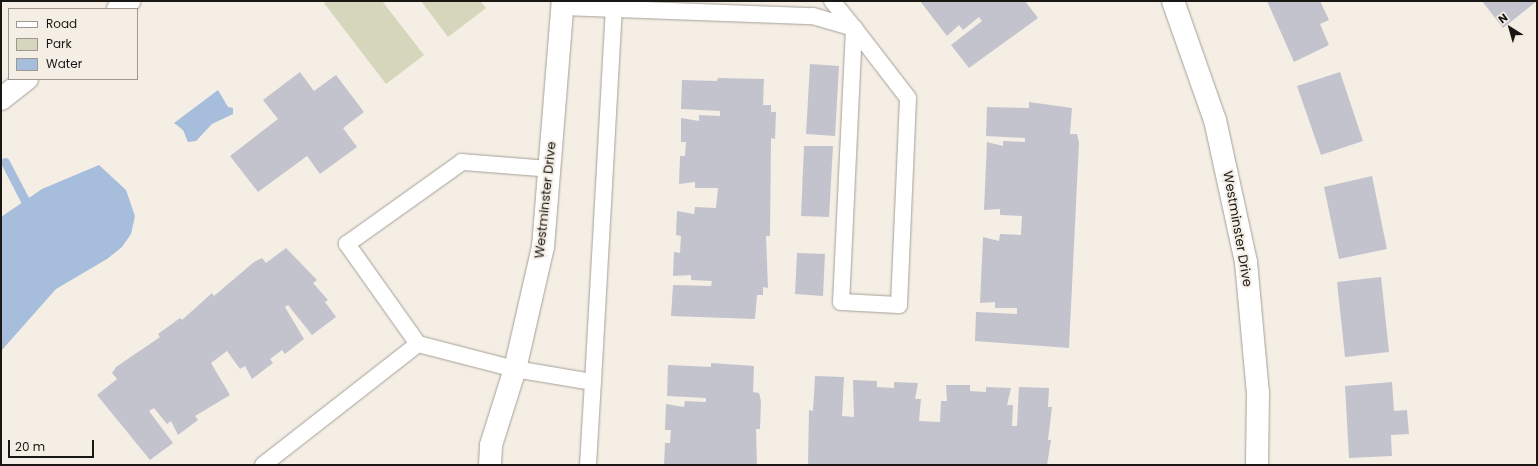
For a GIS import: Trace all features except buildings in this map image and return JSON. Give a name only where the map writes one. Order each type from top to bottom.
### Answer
[{"type":"street","points":[[119,8],[129,1]]},
{"type":"street","name":"Westminster Drive","points":[[1173,1],[1215,120],[1246,262],[1256,351],[1257,465]]},
{"type":"street","name":"Westminster Drive","points":[[490,465],[491,445],[516,369],[543,247],[551,169],[563,4]]},
{"type":"street","points":[[1,99],[26,80]]},
{"type":"lane","points":[[709,14],[726,1]]},
{"type":"lane","points":[[832,1],[854,28],[908,98],[899,305],[841,302],[854,28]]},
{"type":"lane","points":[[563,4],[614,10],[668,7],[709,14],[813,16],[854,28]]},
{"type":"lane","points":[[588,465],[614,10]]},
{"type":"lane","points":[[551,169],[462,162],[347,244],[418,344],[516,369],[593,382]]},
{"type":"lane","points":[[264,465],[418,344]]},
{"type":"green space","points":[[327,1],[382,1],[424,55],[386,84],[324,3]]},
{"type":"green space","points":[[421,1],[480,1],[486,8],[448,37]]},
{"type":"water","points":[[218,90],[228,107],[233,108],[233,114],[212,124],[196,141],[188,142],[183,130],[174,123]]},
{"type":"water","points":[[99,165],[126,190],[135,216],[131,234],[122,247],[107,259],[56,289],[1,351],[1,217],[42,189]]},
{"type":"waterway","points":[[5,162],[30,210]]}]
